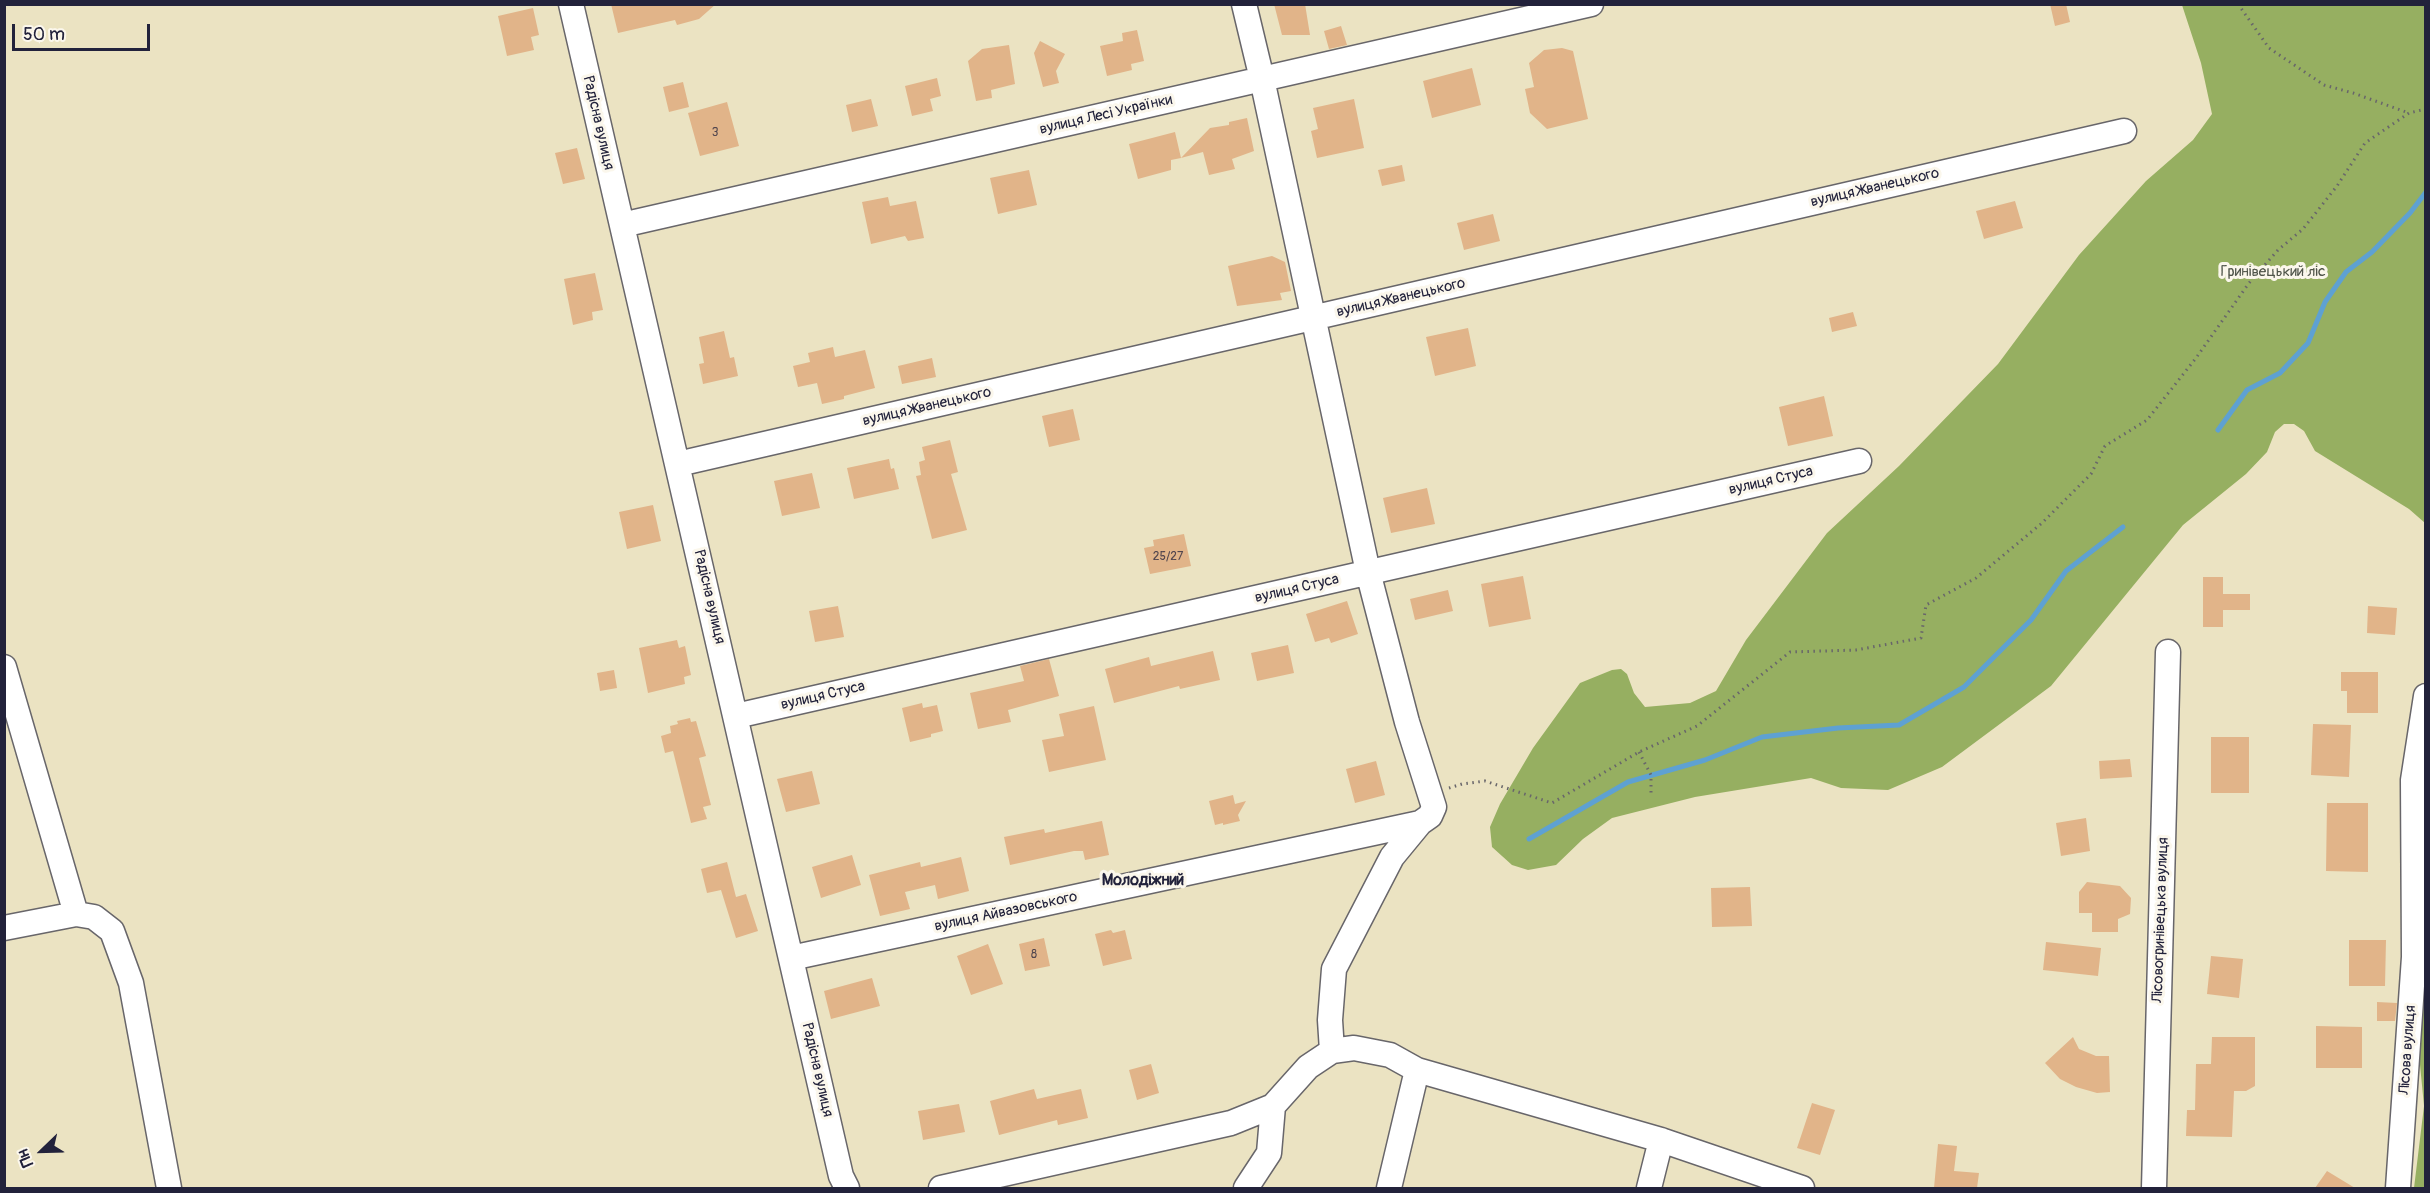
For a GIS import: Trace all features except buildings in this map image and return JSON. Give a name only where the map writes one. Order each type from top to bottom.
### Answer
[{"type":"street","name":"Радісна вулиця","points":[[571,4],[841,1176],[847,1188]]},
{"type":"street","points":[[1244,4],[1368,573],[1407,722],[1427,811],[1392,857],[1334,969],[1330,1020],[1332,1051]]},
{"type":"street","name":"вулиця Лесі Українки","points":[[622,225],[1591,4]]},
{"type":"street","name":"вулиця Жванецького","points":[[678,464],[2124,131]]},
{"type":"street","name":"вулиця Стуса","points":[[736,716],[1858,461]]},
{"type":"street","name":"Лісовогринівецька вулиця","points":[[2154,1188],[2168,652]]},
{"type":"street","points":[[4,668],[76,914]]},
{"type":"street","name":"Лісова вулиця","points":[[2398,1188],[2414,957],[2413,780],[2426,696]]},
{"type":"street","name":"вулиця Айвазовського","points":[[791,958],[1427,811]]},
{"type":"street","points":[[4,928],[76,914],[94,917],[112,932],[131,983],[170,1188]]},
{"type":"street","points":[[941,1188],[1231,1123],[1273,1106],[1308,1067],[1332,1051],[1354,1048],[1390,1055],[1417,1070],[1661,1140],[1802,1188]]},
{"type":"street","points":[[1389,1188],[1417,1070]]},
{"type":"street","points":[[1246,1188],[1269,1153],[1273,1106]]},
{"type":"street","points":[[1649,1188],[1661,1140]]},
{"type":"path","points":[[2238,4],[2270,48],[2324,85],[2409,113]]},
{"type":"path","points":[[1427,811],[1462,784],[1485,781],[1552,803],[1639,752],[1697,726],[1790,652],[1856,650],[1921,638],[1926,605],[1976,578],[2042,523],[2091,474],[2105,446],[2147,420],[2196,358],[2249,283],[2278,250],[2303,229],[2337,186],[2365,143],[2409,113],[2426,109]]},
{"type":"path","points":[[1639,752],[1651,775],[1651,796]]},
{"type":"green space","name":"Гринівецький ліс","points":[[2182,5],[2425,5],[2425,523],[2409,509],[2315,451],[2304,431],[2294,424],[2284,424],[2275,432],[2267,452],[2246,474],[2183,525],[2051,686],[1942,767],[1888,790],[1841,788],[1811,778],[1695,797],[1612,818],[1583,839],[1556,865],[1528,870],[1512,865],[1492,847],[1490,827],[1500,804],[1533,748],[1580,683],[1612,670],[1621,669],[1627,674],[1634,693],[1645,707],[1690,703],[1716,691],[1746,640],[1827,533],[1899,466],[1998,364],[2079,255],[2146,181],[2193,140],[2212,114],[2201,63]]},
{"type":"green space","points":[[2425,953],[2426,1188],[2414,1188],[2424,1106],[2417,1034]]},
{"type":"waterway","points":[[2218,430],[2247,390],[2280,373],[2308,343],[2325,302],[2346,272],[2372,252],[2410,213],[2426,192]]},
{"type":"waterway","points":[[1529,839],[1628,782],[1705,760],[1762,737],[1838,728],[1899,725],[1964,687],[2031,620],[2066,571],[2123,527]]},
{"type":"district","name":"Молодіжний","points":[[1143,881]]}]
